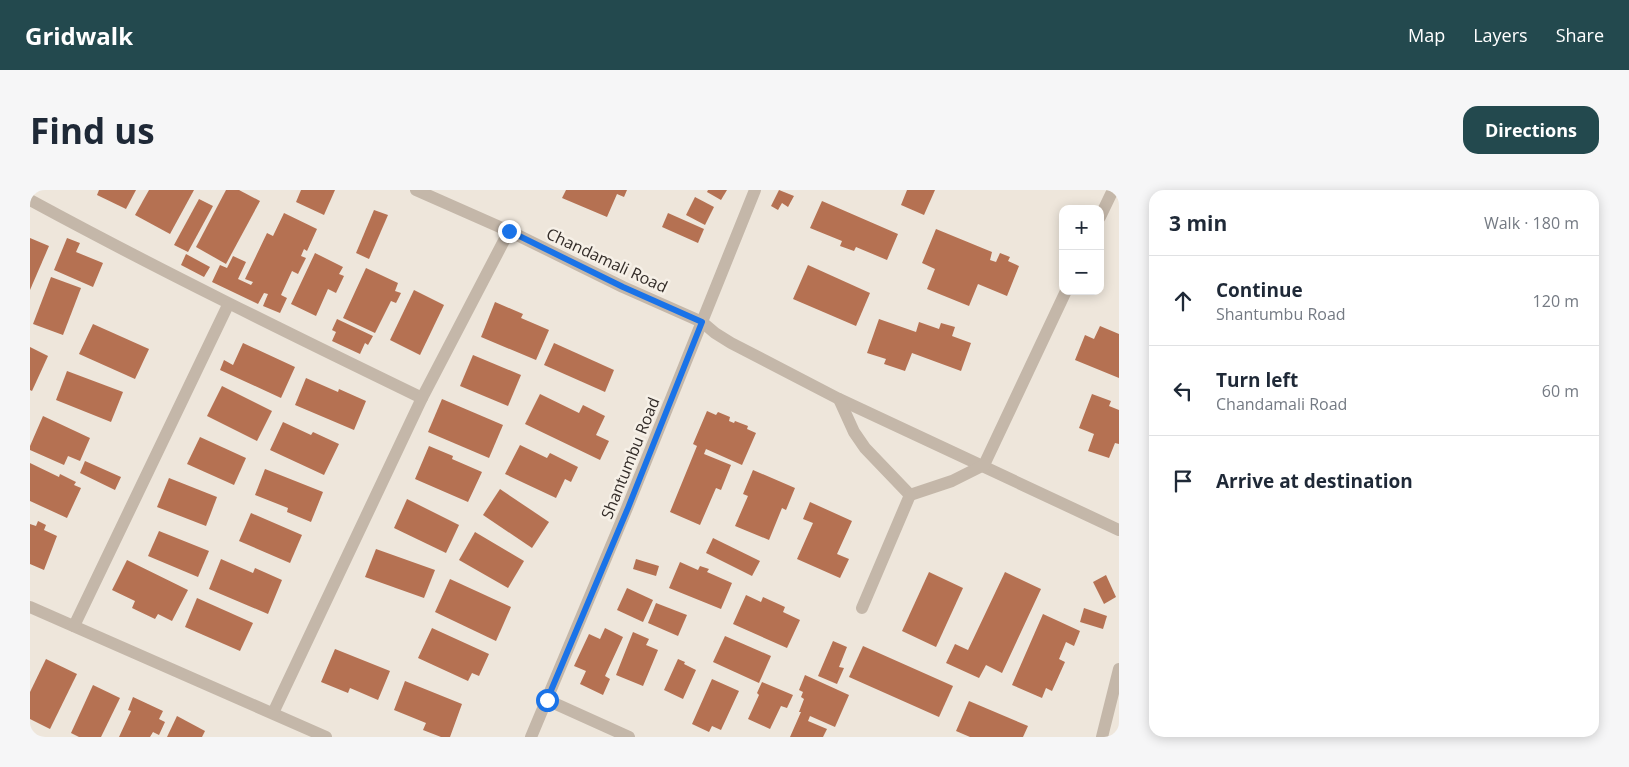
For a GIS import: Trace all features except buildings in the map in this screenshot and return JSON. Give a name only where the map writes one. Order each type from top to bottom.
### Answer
[{"type":"street","name":"Chandamali Road","points":[[416,190],[509,231],[623,287],[702,322],[714,333],[731,343],[838,398],[1119,530]]},
{"type":"street","name":"Shantumbu Road","points":[[531,737],[628,508],[755,190]]},
{"type":"street","points":[[1104,209],[1113,190]]},
{"type":"street","points":[[30,200],[228,305],[422,398]]},
{"type":"street","points":[[272,712],[422,398],[509,231]]},
{"type":"street","points":[[862,608],[910,495],[952,481],[984,465],[1064,295]]},
{"type":"street","points":[[74,626],[228,305]]},
{"type":"street","points":[[838,398],[854,432],[865,448],[910,495]]},
{"type":"street","points":[[30,607],[326,737]]},
{"type":"street","points":[[1102,737],[1119,669]]},
{"type":"street","points":[[547,700],[629,737]]},
{"type":"route","points":[[509,231],[623,287],[702,322],[628,508],[547,700]]}]
